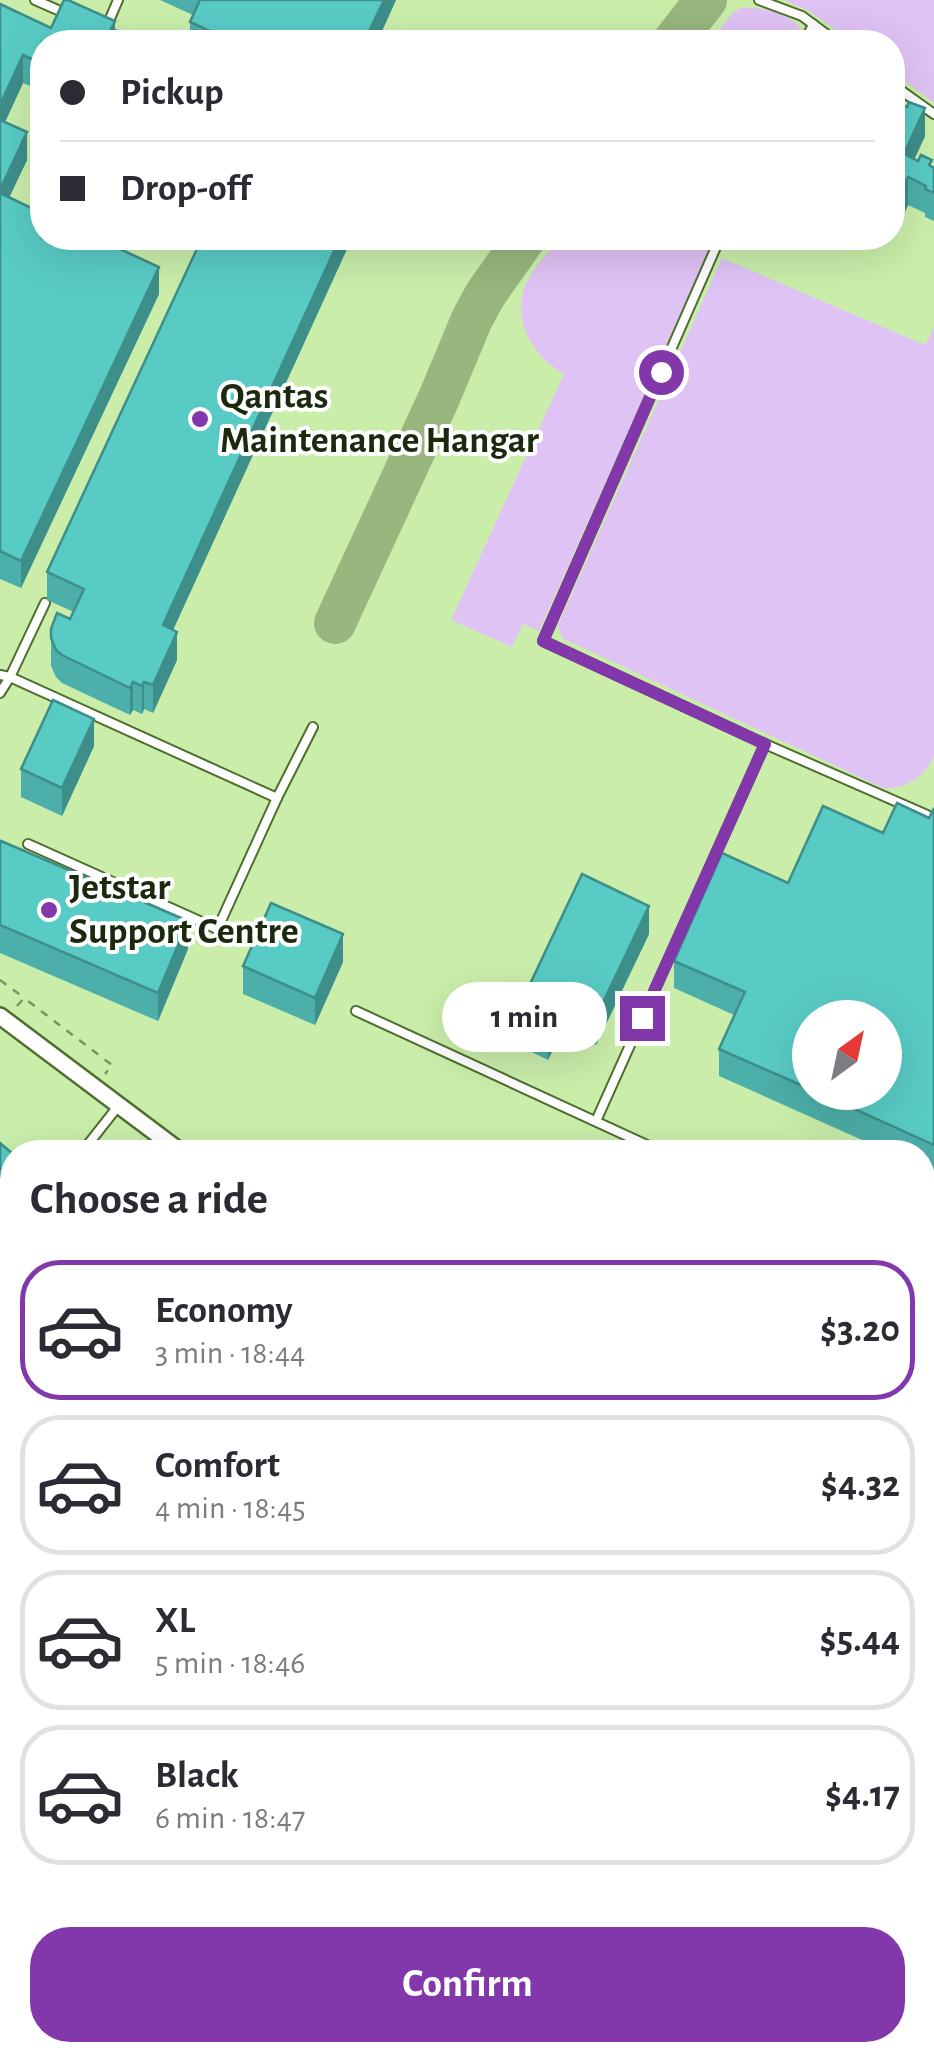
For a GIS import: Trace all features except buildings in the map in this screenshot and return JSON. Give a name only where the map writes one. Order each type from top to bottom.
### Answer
[{"type":"street","points":[[3,1018],[165,1140]]},
{"type":"lane","points":[[35,0],[70,16]]},
{"type":"lane","points":[[104,30],[118,0]]},
{"type":"lane","points":[[758,0],[789,10],[821,30]]},
{"type":"lane","points":[[810,30],[813,24]]},
{"type":"lane","points":[[905,93],[934,114]]},
{"type":"lane","points":[[715,250],[543,641],[927,814]]},
{"type":"lane","points":[[0,693],[44,603]]},
{"type":"lane","points":[[5,676],[277,798]]},
{"type":"lane","points":[[28,844],[215,928],[314,727]]},
{"type":"lane","points":[[596,1122],[765,744]]},
{"type":"lane","points":[[356,1011],[636,1140]]},
{"type":"lane","points":[[91,1140],[118,1105]]},
{"type":"path","points":[[0,980],[112,1066],[94,1087]]},
{"type":"path","points":[[3,1018],[24,998]]},
{"type":"shaded area","points":[[784,0],[934,0],[934,103],[905,81],[905,30],[836,30]]},
{"type":"shaded area","points":[[740,8],[764,9],[787,17],[800,30],[719,30]]},
{"type":"shaded area","points":[[550,250],[709,250],[539,631],[523,624],[512,647],[451,620],[564,374],[544,359],[524,327],[524,289]]},
{"type":"shaded area","points":[[722,258],[925,345],[934,328],[934,756],[920,776],[907,784],[883,788],[562,638],[558,625]]},
{"type":"taxiway","points":[[682,30],[706,0]]},
{"type":"taxiway","points":[[335,623],[472,319],[517,250]]},
{"type":"place","name":"Qantas Maintenance Hangar","points":[[200,419]]},
{"type":"place","name":"Jetstar Support Centre","points":[[49,910]]},
{"type":"route","points":[[642,1018],[765,744],[543,641],[661,372]]}]
